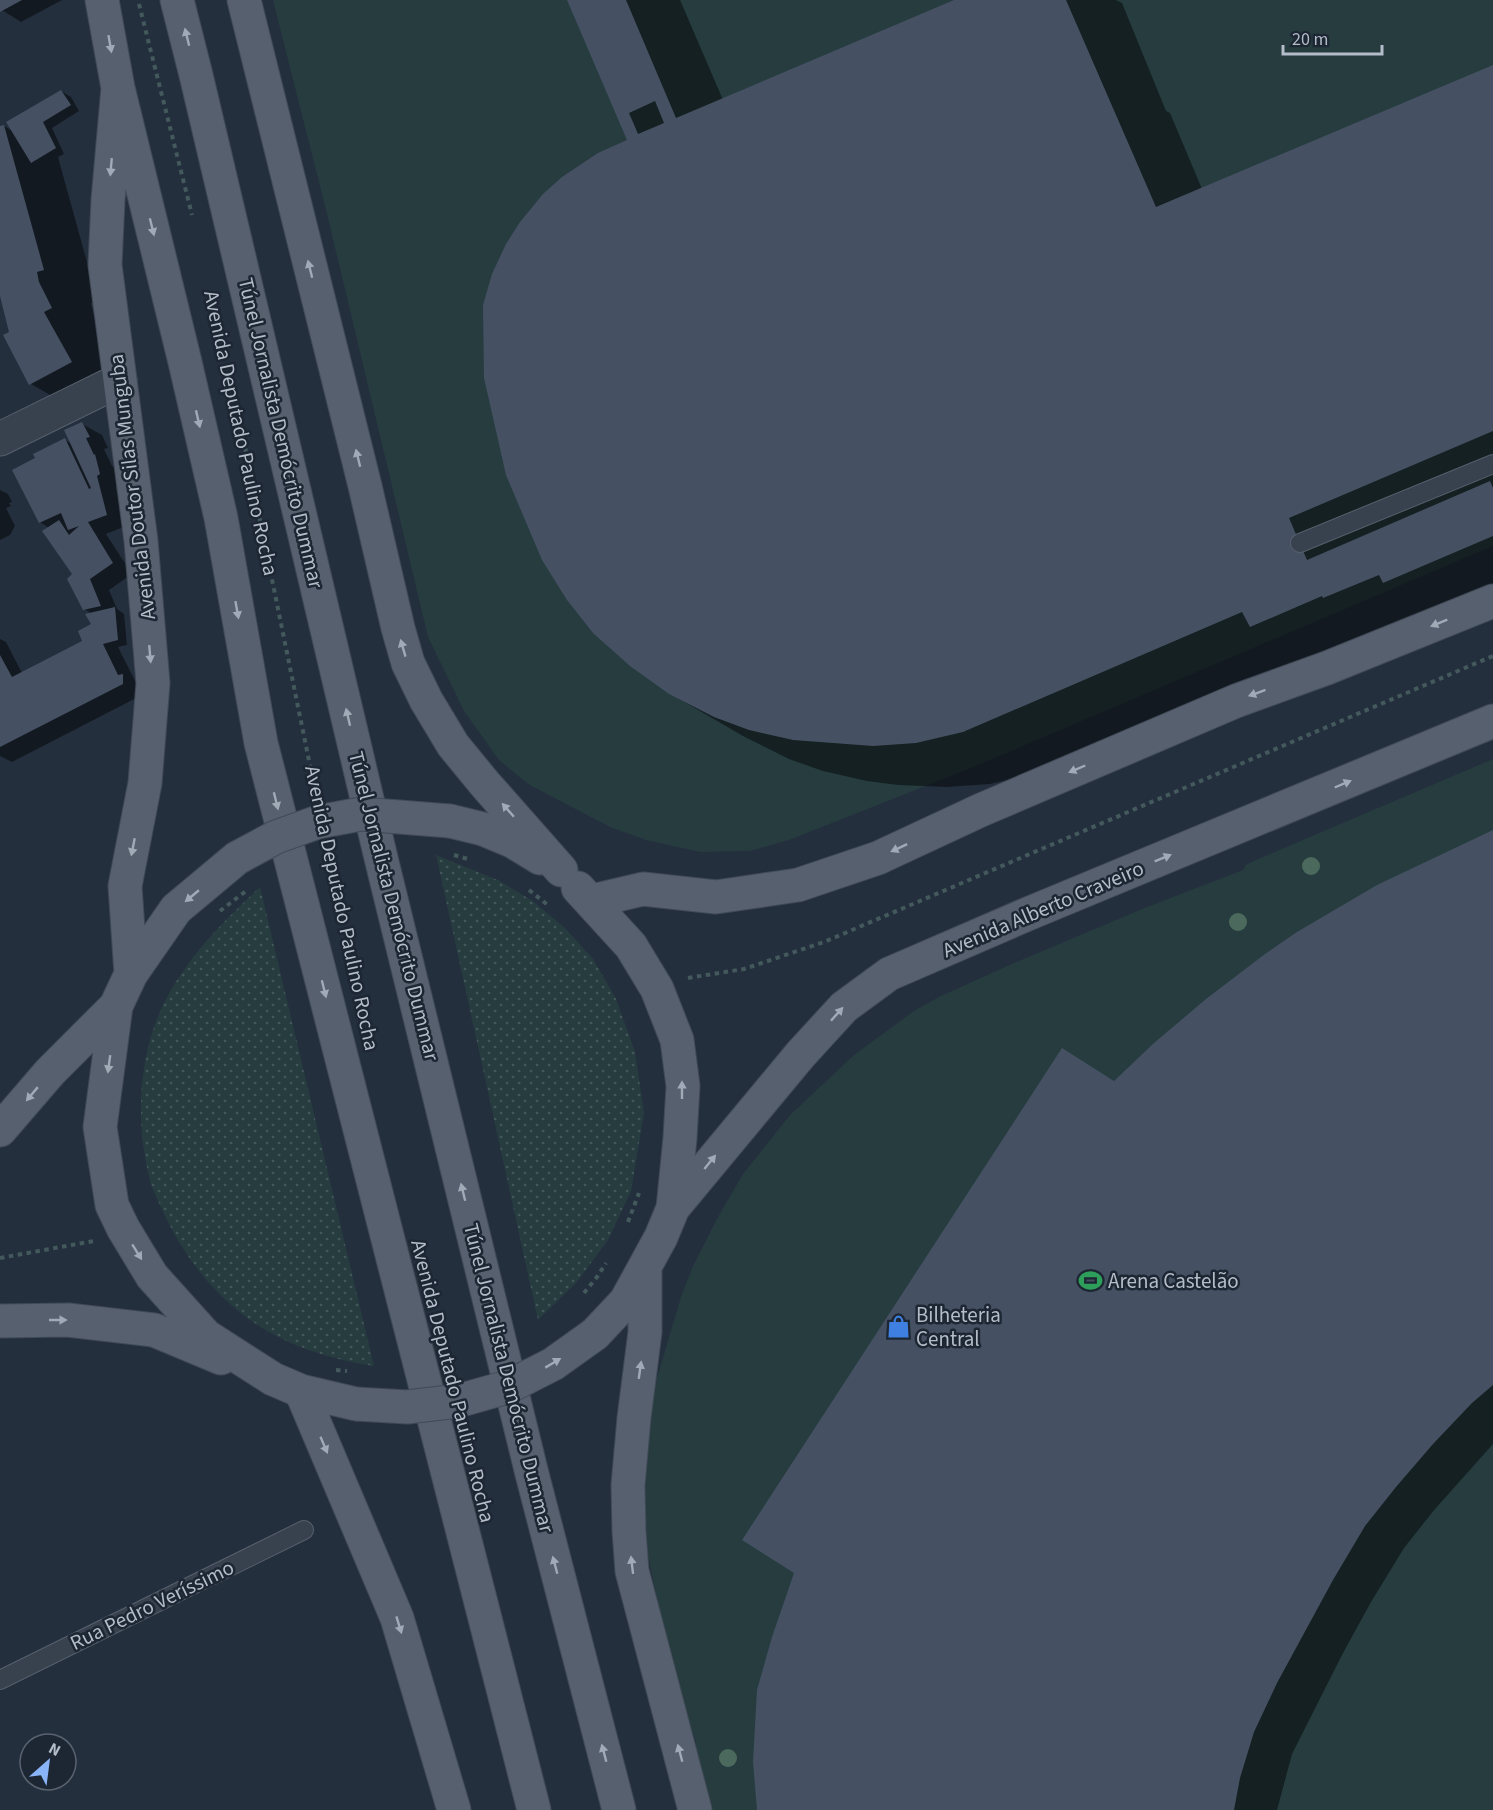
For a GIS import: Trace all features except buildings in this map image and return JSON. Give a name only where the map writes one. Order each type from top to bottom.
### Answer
[{"type":"main road","name":"Avenida Doutor Silas Munguba","points":[[102,0],[118,88],[108,200],[105,266],[141,541],[153,683],[145,783],[125,886],[131,974]]},
{"type":"main road","name":"Túnel Jornalista Demócrito Dummar","points":[[177,0],[384,870],[532,1474],[619,1810]]},
{"type":"main road","points":[[0,1321],[68,1320],[154,1330],[287,1385],[356,1388],[407,1407],[458,1401],[508,1387],[553,1364],[595,1334],[626,1301],[645,1269],[673,1208],[683,1086],[677,1040],[657,989],[631,946],[592,901],[561,870],[453,745],[426,700],[408,663],[244,0]]},
{"type":"main road","points":[[118,88],[221,518],[261,743],[534,1810]]},
{"type":"main road","points":[[592,901],[643,889],[716,897],[798,885],[878,858],[981,810],[1236,701],[1327,668],[1493,601]]},
{"type":"main road","name":"Avenida Alberto Craveiro","points":[[673,1208],[800,1055],[844,1007],[890,974],[1030,913],[1493,721]]},
{"type":"main road","points":[[454,1810],[397,1618],[287,1385],[206,1336],[152,1276],[112,1205],[100,1127],[116,1006],[131,974],[176,909],[244,872],[276,837],[318,822],[361,814],[450,821],[483,829],[512,842],[561,870]]},
{"type":"main road","points":[[0,1130],[50,1072],[116,1006]]},
{"type":"main road","points":[[645,1269],[645,1332],[628,1485],[632,1571],[695,1810]]},
{"type":"street","points":[[0,439],[120,380]]},
{"type":"lane","points":[[1300,543],[1493,464]]},
{"type":"lane","name":"Rua Pedro Veríssimo","points":[[0,1680],[304,1530]]},
{"type":"path","points":[[138,0],[192,217]]},
{"type":"path","name":"Avenida Deputado Paulino Rocha","points":[[236,401],[317,800]]},
{"type":"path","points":[[683,978],[744,969],[824,942],[1493,656]]},
{"type":"path","name":"Avenida Deputado Paulino Rocha","points":[[326,847],[334,882]]},
{"type":"path","points":[[319,858],[337,854]]},
{"type":"path","points":[[450,854],[478,863]]},
{"type":"path","points":[[212,919],[220,911],[244,872]]},
{"type":"path","points":[[529,890],[553,909]]},
{"type":"path","points":[[625,1231],[639,1191]]},
{"type":"path","points":[[0,1258],[98,1240]]},
{"type":"path","points":[[583,1295],[608,1259]]},
{"type":"path","points":[[326,1367],[336,1370],[356,1388]]},
{"type":"green space","points":[[273,0],[1493,0],[1493,546],[976,766],[789,840],[750,851],[700,852],[646,840],[610,827],[528,784],[499,760],[464,711],[428,637],[328,218]]},
{"type":"green space","name":"Arena Castelão","points":[[1493,759],[1493,1810],[707,1810],[692,1752],[696,1742],[673,1674],[648,1555],[645,1504],[647,1434],[657,1378],[681,1297],[693,1266],[743,1174],[790,1115],[854,1055],[914,1011],[941,996],[1142,909],[1243,870],[1246,865],[1256,860]]},
{"type":"green space","points":[[436,855],[500,881],[534,902],[565,928],[593,959],[616,999],[635,1052],[644,1113],[631,1191],[608,1240],[576,1283],[538,1320]]},
{"type":"green space","points":[[260,887],[374,1366],[321,1354],[287,1341],[255,1324],[228,1302],[204,1277],[175,1235],[154,1192],[146,1163],[141,1098],[146,1055],[159,1014],[168,995],[190,961],[230,916]]},
{"type":"place","name":"Arena Castelão","points":[[1090,1281]]},
{"type":"place","name":"Bilheteria Central","points":[[898,1327]]}]
